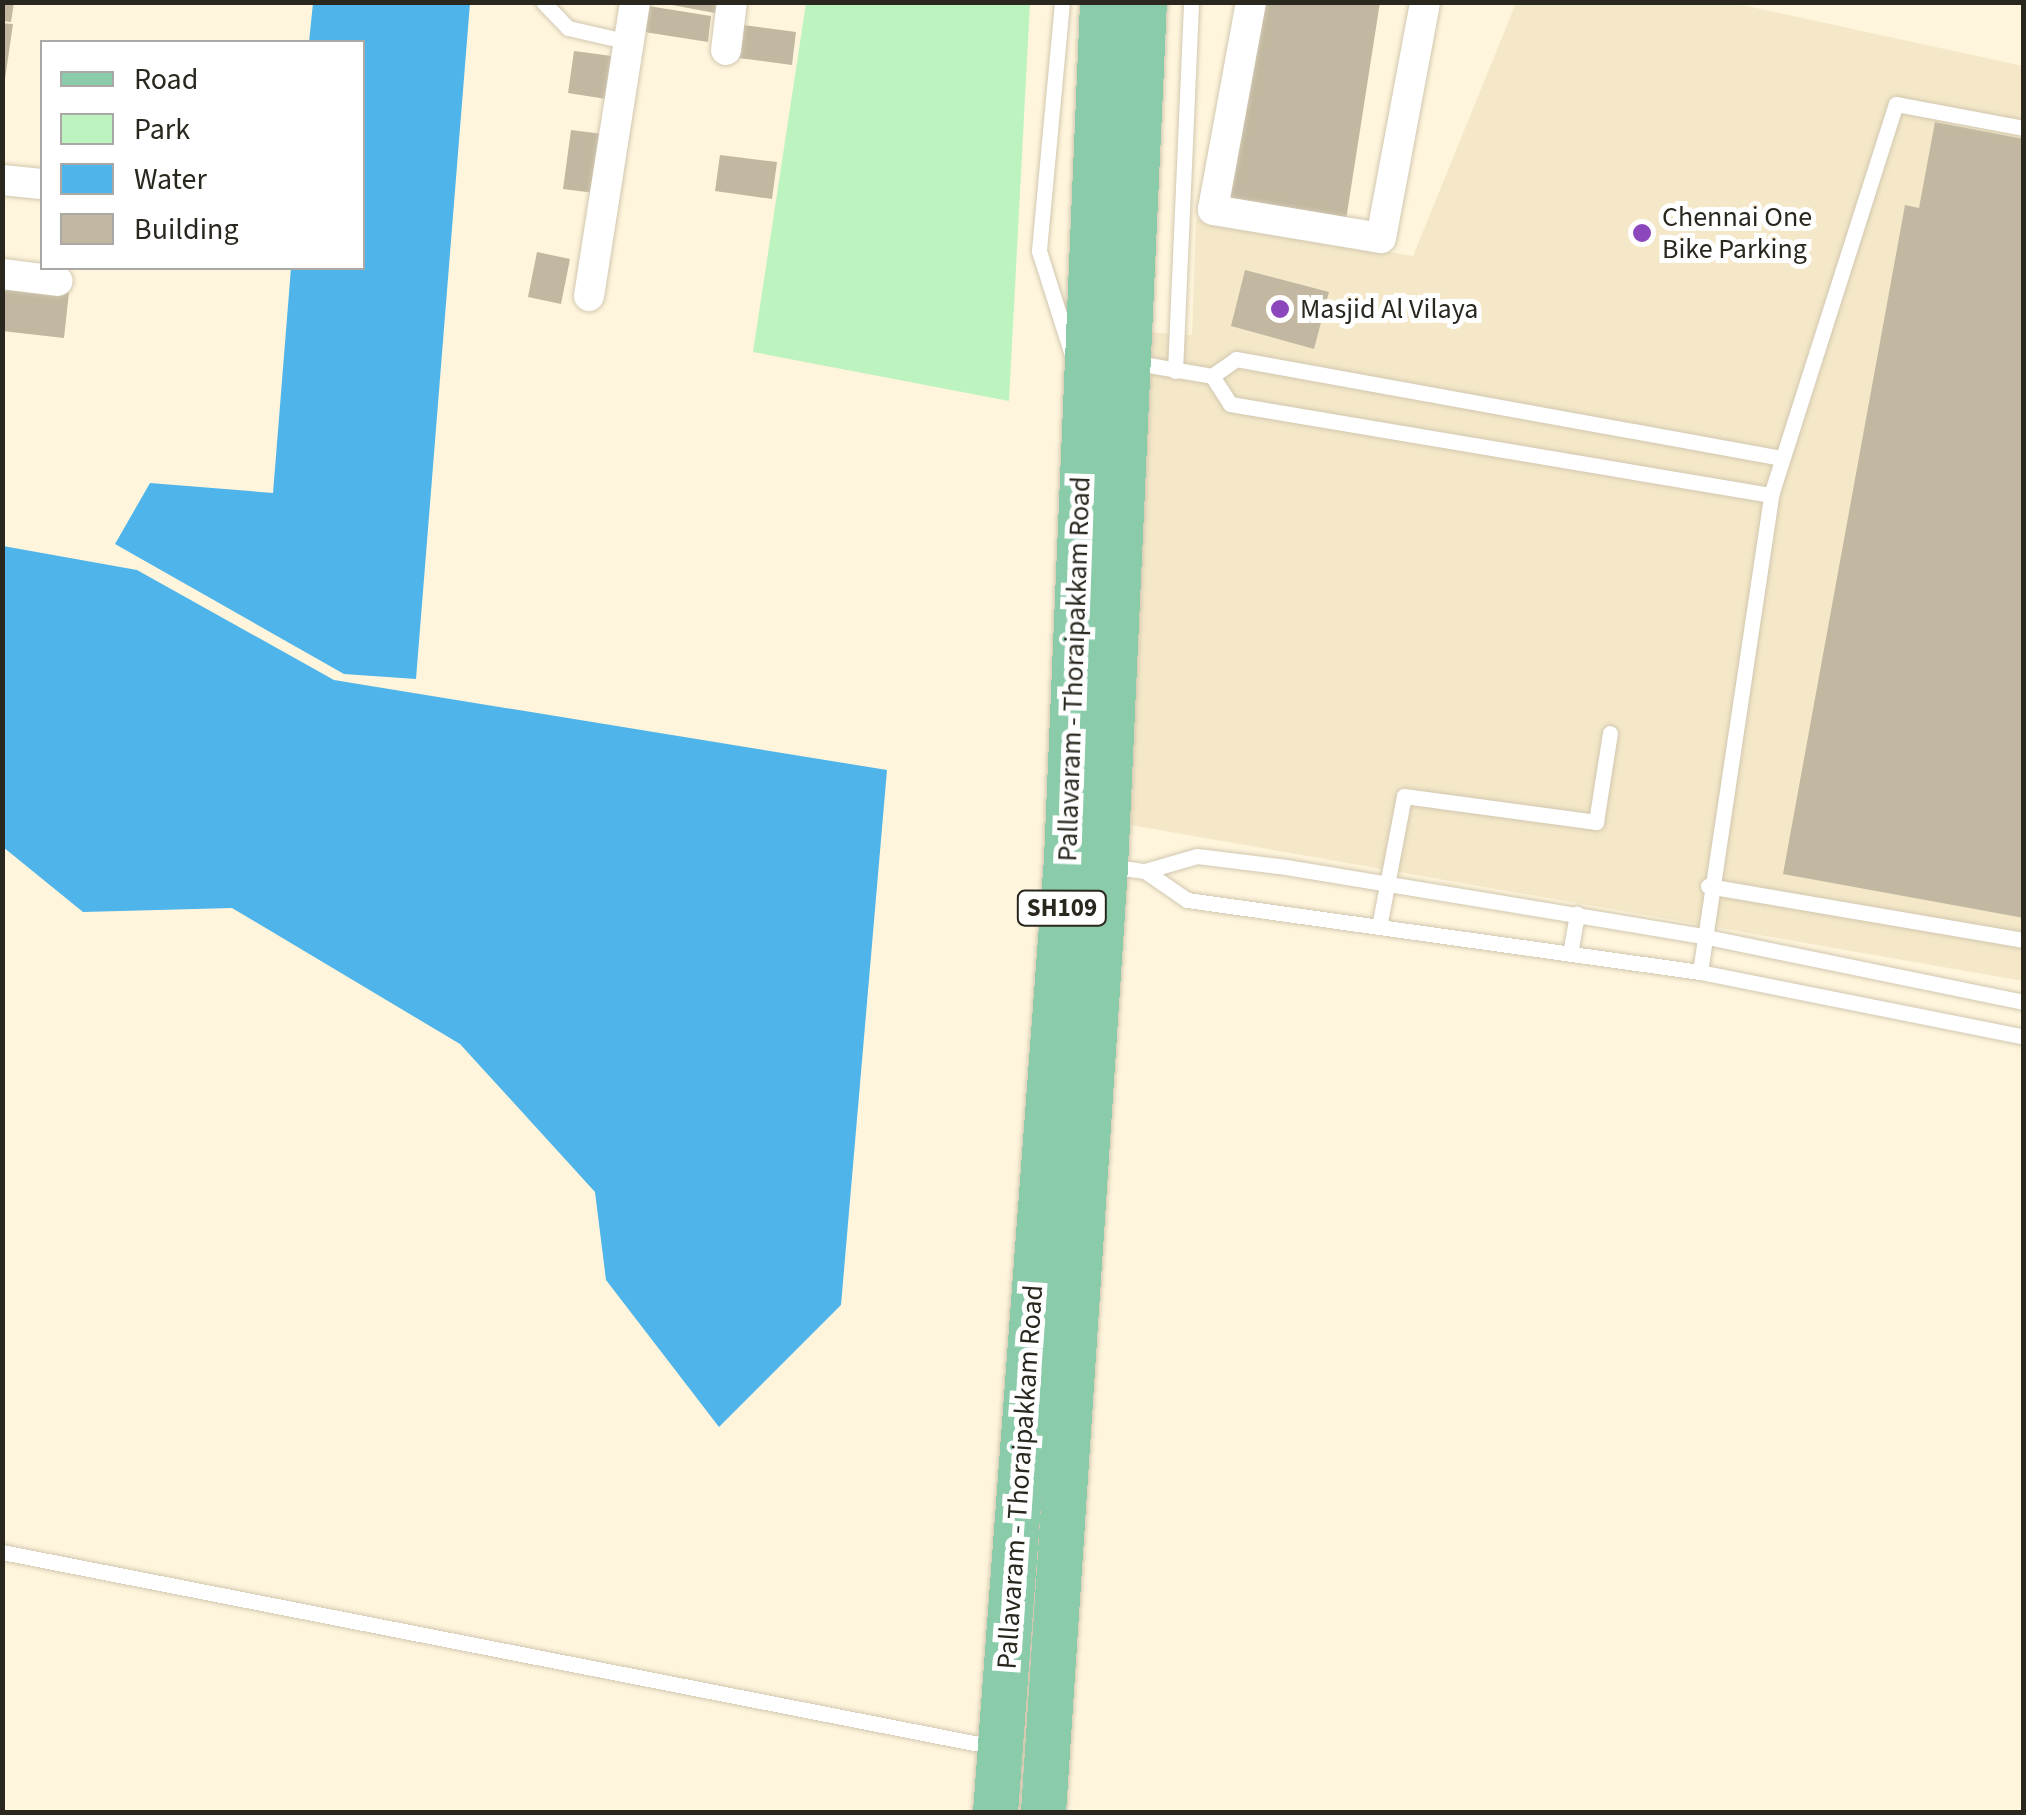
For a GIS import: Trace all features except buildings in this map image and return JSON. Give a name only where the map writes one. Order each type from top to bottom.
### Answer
[{"type":"main road","name":"Pallavaram - Thoraipakkam Road","points":[[995,1812],[1106,865],[1086,390],[1102,2]]},
{"type":"main road","name":"Pallavaram - Thoraipakkam Road","points":[[1043,1812],[1106,865],[1144,2]]},
{"type":"street","points":[[589,296],[636,2]]},
{"type":"street","points":[[726,50],[732,2]]},
{"type":"street","points":[[1251,2],[1213,210],[1381,238],[1425,2]]},
{"type":"street","points":[[2,180],[40,184]]},
{"type":"street","points":[[2,274],[58,281]]},
{"type":"lane","points":[[543,2],[568,28],[629,42]]},
{"type":"lane","points":[[1062,2],[1039,252],[1086,390]]},
{"type":"lane","points":[[1175,371],[1192,2]]},
{"type":"lane","points":[[1700,972],[1707,937],[1708,886],[1771,495],[1896,104],[2024,128]]},
{"type":"lane","points":[[1130,362],[1212,376],[1236,360],[1782,458]]},
{"type":"lane","points":[[1212,376],[1230,404],[1771,495]]},
{"type":"lane","points":[[1379,927],[1404,796],[1596,822],[1610,734]]},
{"type":"lane","points":[[1106,865],[1197,856],[1388,884],[1707,937],[2024,1002]]},
{"type":"lane","points":[[1106,865],[1187,900],[1700,972],[2024,1037]]},
{"type":"lane","points":[[1708,886],[2024,940]]},
{"type":"lane","points":[[1570,954],[1578,914]]},
{"type":"lane","points":[[2,1552],[974,1742]]},
{"type":"shaded area","points":[[1516,3],[1733,3],[2023,66],[2023,981],[1119,823],[1148,332],[1192,335],[1196,219],[1413,256]]},
{"type":"green space","points":[[806,3],[1030,3],[1009,401],[753,352]]},
{"type":"water","points":[[313,3],[470,3],[416,679],[344,674],[115,544],[150,483],[273,493],[291,270],[365,270],[365,40],[309,40]]},
{"type":"water","points":[[3,546],[137,570],[334,680],[887,770],[841,1305],[719,1427],[606,1280],[595,1192],[460,1044],[232,908],[83,912],[3,847]]},
{"type":"place","name":"Chennai One Bike Parking","points":[[1642,233]]},
{"type":"place","name":"Masjid Al Vilaya","points":[[1280,309]]}]
